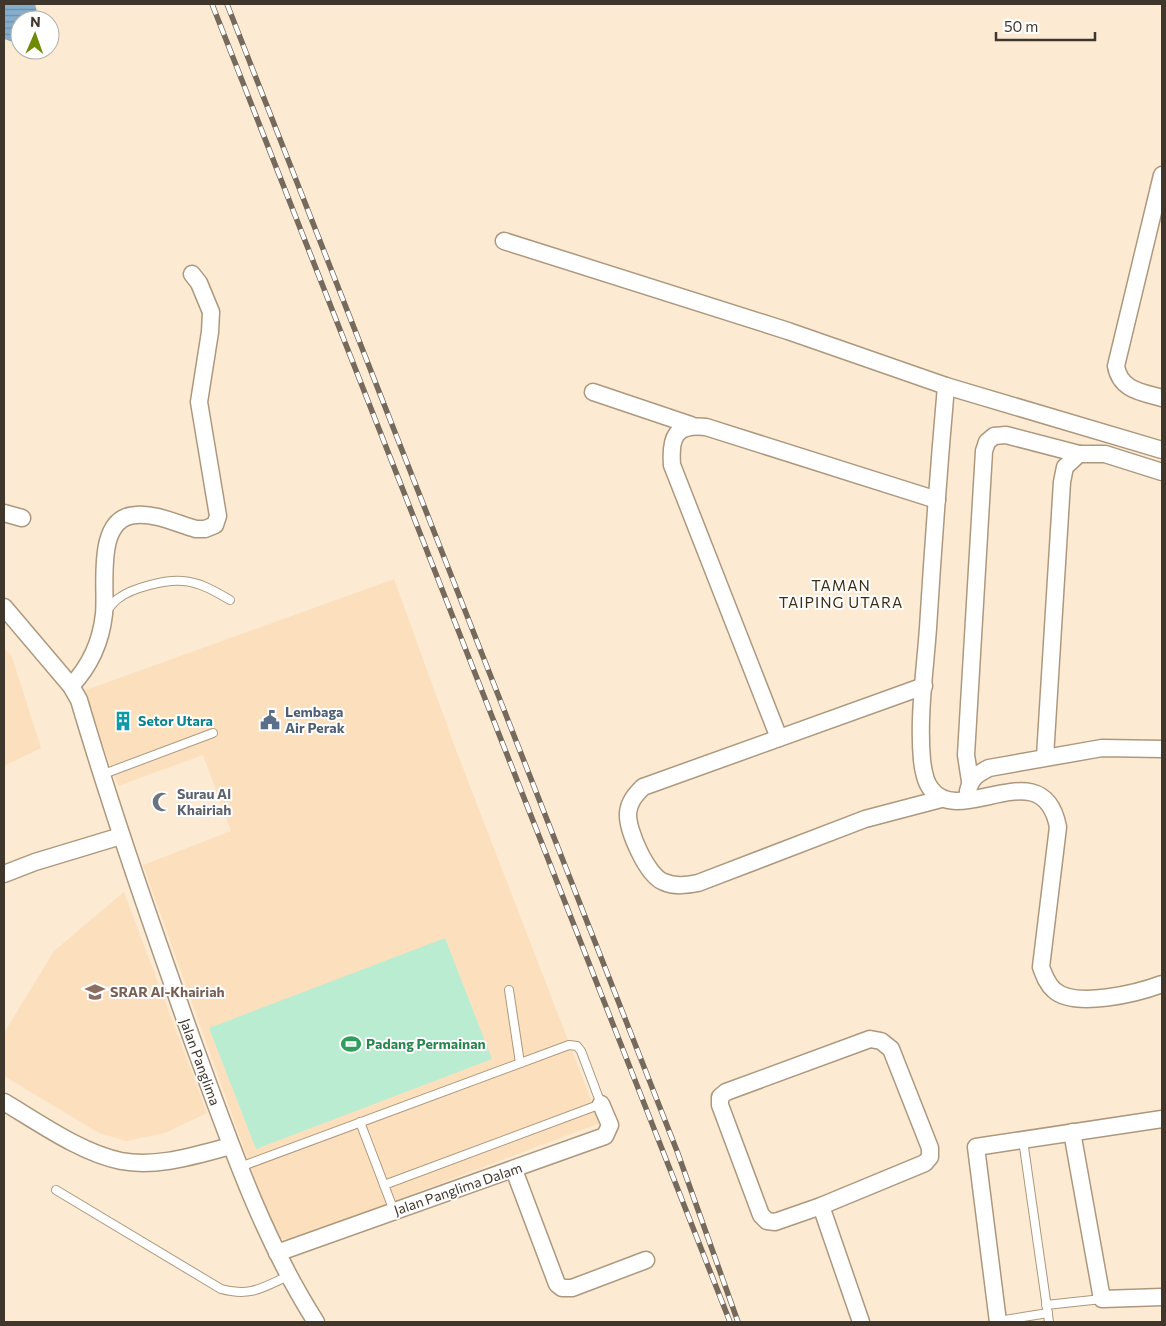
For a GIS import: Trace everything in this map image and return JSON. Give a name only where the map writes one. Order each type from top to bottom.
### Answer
[{"type":"street","points":[[1162,175],[1157,217],[1116,366],[1120,380],[1126,386],[1162,398]]},
{"type":"street","points":[[504,241],[788,331],[946,386],[1162,450]]},
{"type":"street","points":[[71,686],[90,661],[97,646],[104,613],[108,540],[114,527],[123,518],[136,515],[196,529],[206,529],[215,525],[218,516],[199,402],[210,332],[211,312],[199,283],[192,274]]},
{"type":"street","points":[[942,799],[931,789],[922,762],[924,686],[936,500],[946,386]]},
{"type":"street","points":[[593,392],[691,425],[706,427],[936,500]]},
{"type":"street","points":[[1054,447],[1068,422]]},
{"type":"street","points":[[691,425],[679,430],[673,439],[672,466],[779,738]]},
{"type":"street","points":[[966,800],[970,781],[966,755],[984,451],[987,442],[994,436],[1006,435],[1079,454],[1105,454],[1162,472]]},
{"type":"street","points":[[1046,757],[1062,482],[1066,467],[1079,454]]},
{"type":"street","points":[[4,513],[22,518]]},
{"type":"street","name":"Jalan Panglima","points":[[4,607],[71,686],[79,700],[121,836],[231,1146],[288,1276],[316,1322]]},
{"type":"street","points":[[924,686],[643,787],[633,797],[628,812],[629,830],[652,874],[664,882],[683,886],[698,883],[865,818],[942,799],[966,800],[1022,791],[1036,794],[1047,802],[1055,813],[1058,827],[1042,966],[1046,980],[1054,990],[1065,997],[1079,1000],[1142,992],[1162,984]]},
{"type":"street","points":[[970,781],[989,768],[1046,757],[1102,748],[1162,748]]},
{"type":"street","points":[[4,874],[35,862],[121,836]]},
{"type":"street","points":[[870,1039],[881,1041],[891,1049],[930,1148],[930,1157],[925,1163],[820,1206],[775,1222],[767,1221],[761,1215],[720,1105],[720,1097],[726,1092],[870,1039]]},
{"type":"street","points":[[4,1102],[93,1152],[122,1161],[155,1162],[192,1156],[231,1146]]},
{"type":"street","name":"Jalan Panglima Dalam","points":[[277,1253],[605,1136],[610,1126],[601,1104]]},
{"type":"street","points":[[998,1322],[976,1147],[1162,1119]]},
{"type":"street","points":[[1072,1132],[1102,1298],[1162,1297]]},
{"type":"street","points":[[514,1170],[557,1284],[562,1288],[572,1288],[646,1260]]},
{"type":"street","points":[[820,1206],[861,1322]]},
{"type":"lane","points":[[104,613],[124,595],[166,582],[183,581],[206,587],[230,600]]},
{"type":"lane","points":[[101,775],[213,733]]},
{"type":"lane","points":[[509,990],[520,1064]]},
{"type":"lane","points":[[240,1167],[570,1045],[577,1046],[581,1051],[601,1104],[384,1186]]},
{"type":"lane","points":[[360,1122],[394,1211]]},
{"type":"lane","points":[[1023,1140],[1049,1322]]},
{"type":"lane","points":[[56,1190],[221,1289],[236,1294],[253,1292],[288,1276]]},
{"type":"lane","points":[[998,1322],[1047,1309],[1102,1298]]},
{"type":"shaded area","points":[[394,579],[456,750],[600,1123],[293,1239],[281,1239],[274,1233],[143,865],[231,831],[203,755],[118,786],[83,691]]},
{"type":"shaded area","points":[[4,648],[12,657],[41,748],[4,766]]},
{"type":"shaded area","name":"SRAR Al-Khairiah","points":[[124,892],[207,1113],[165,1133],[126,1141],[99,1133],[4,1076],[4,1033],[54,951]]},
{"type":"green space","name":"Padang Permainan","points":[[445,938],[492,1059],[256,1149],[209,1028]]},
{"type":"water","points":[[4,4],[35,4],[36,10],[10,10],[10,41],[4,39]]},
{"type":"railway","points":[[212,4],[730,1322]]},
{"type":"railway","points":[[227,4],[677,1151],[738,1322]]},
{"type":"place","name":"Lembaga Air Perak","points":[[270,720]]},
{"type":"place","name":"Setor Utara","points":[[123,721]]},
{"type":"place","name":"Surau Al Khairiah","points":[[162,802]]},
{"type":"place","name":"SRAR Al-Khairiah","points":[[95,992]]},
{"type":"place","name":"Padang Permainan","points":[[351,1044]]},
{"type":"district","name":"TAMAN TAIPING UTARA","points":[[841,594]]}]
